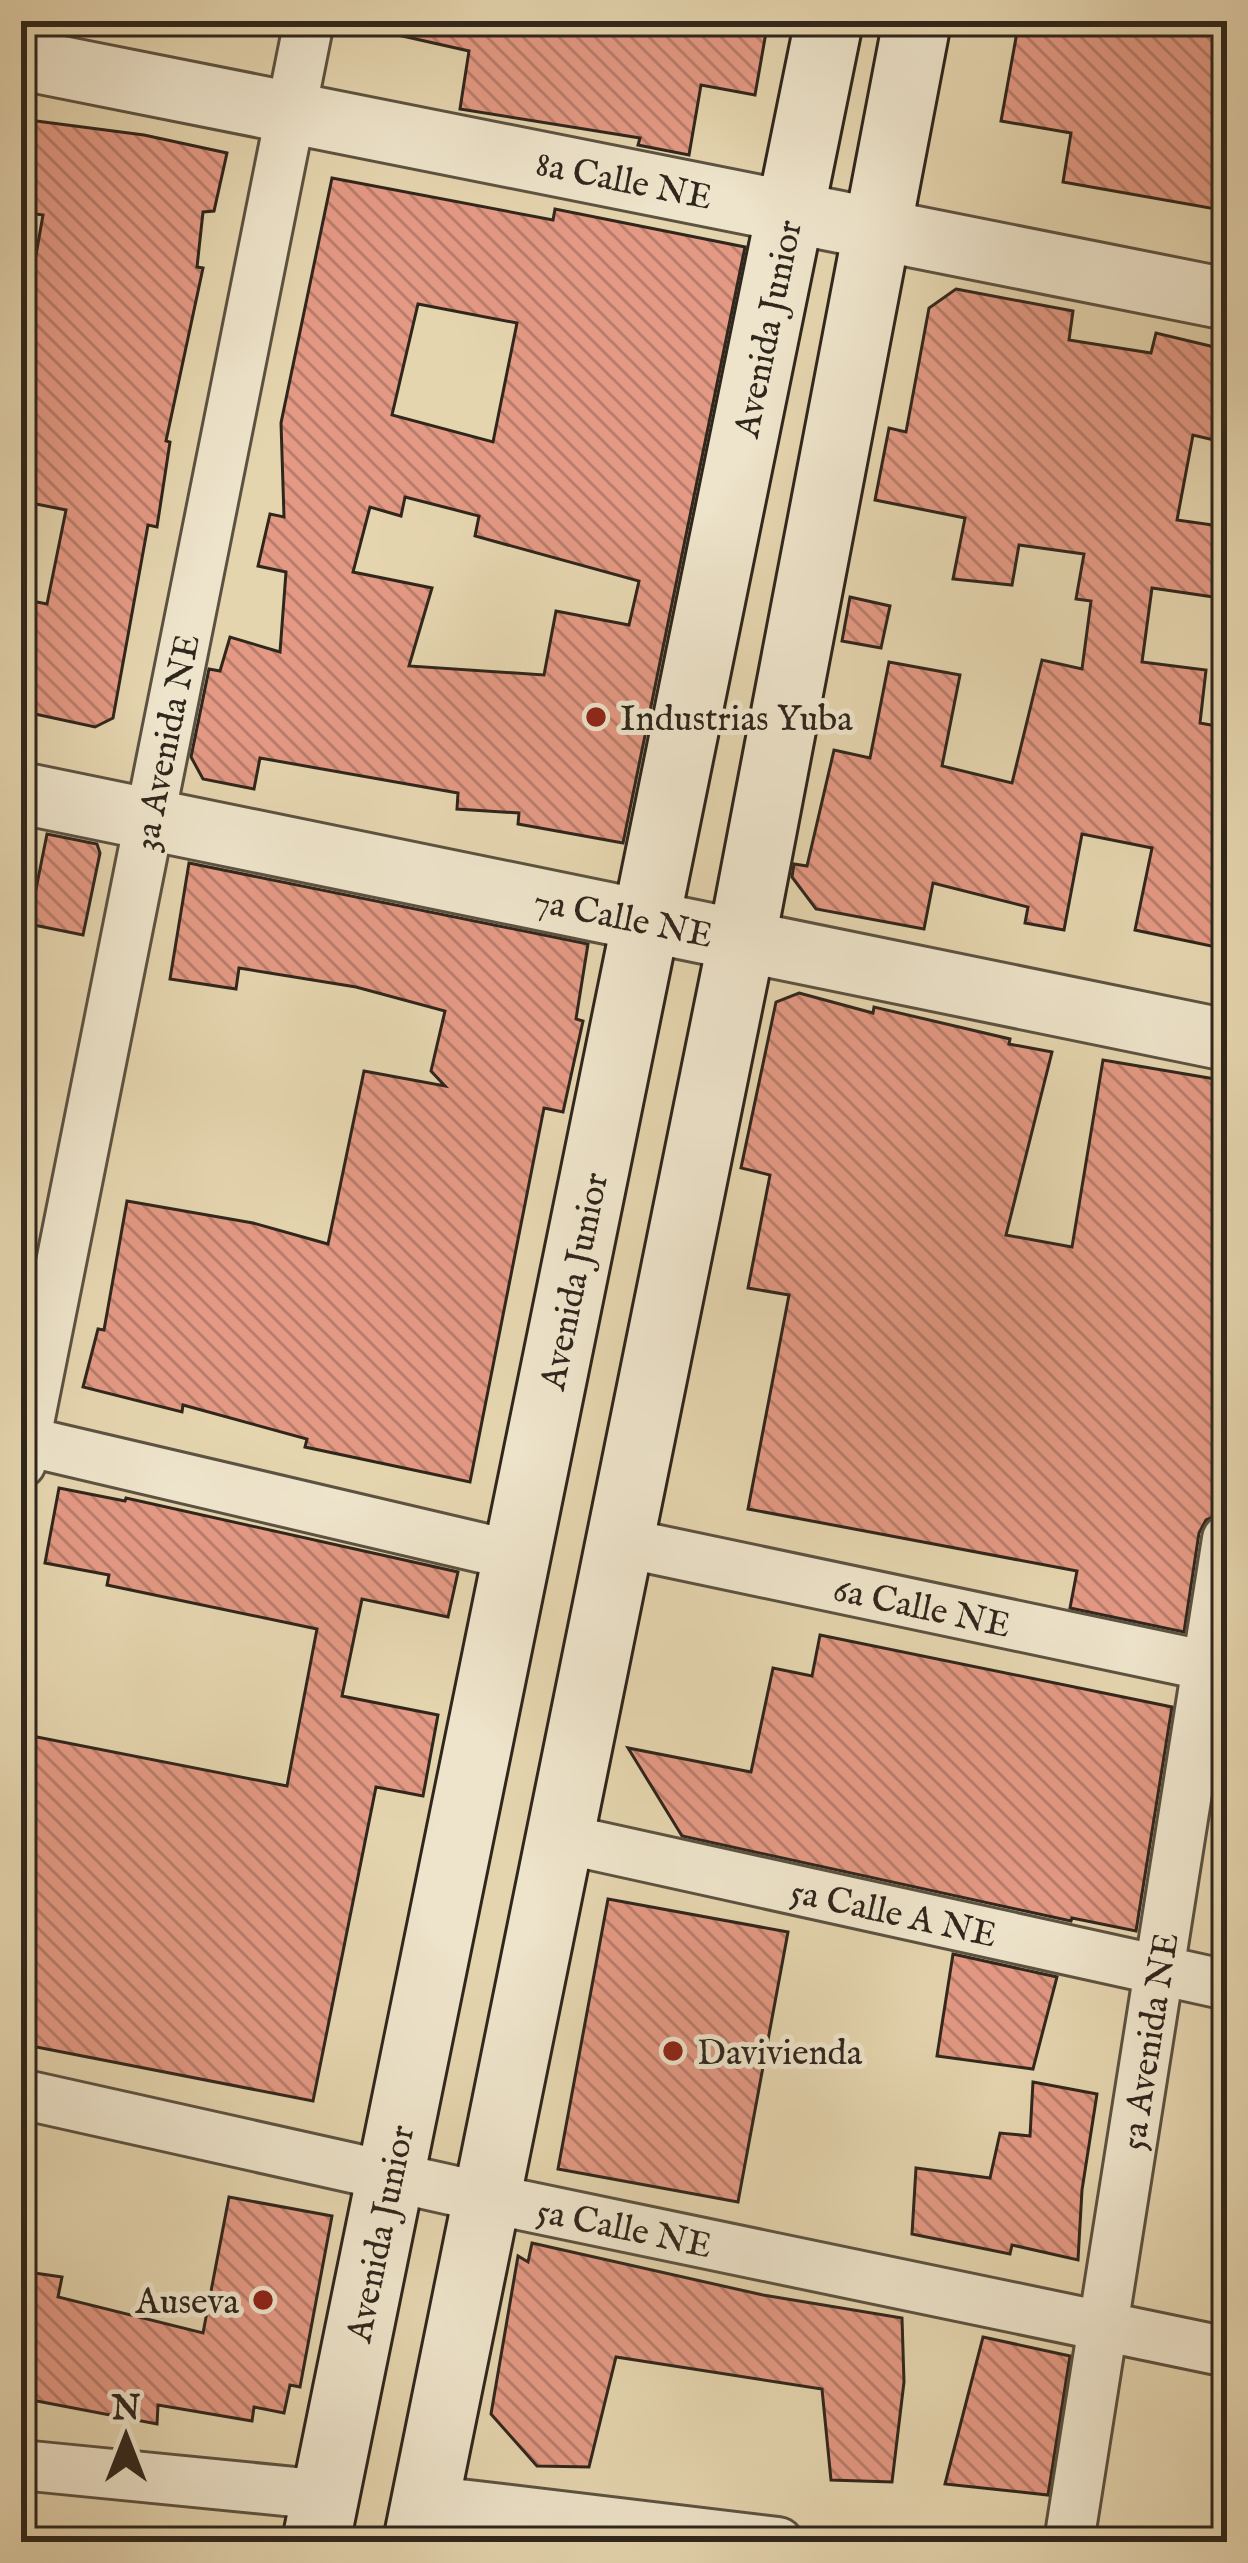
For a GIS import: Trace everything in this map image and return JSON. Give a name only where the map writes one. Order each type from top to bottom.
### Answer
[{"type":"main road","name":"Avenida Junior","points":[[321,2518],[829,21]]},
{"type":"main road","points":[[421,2521],[742,939],[917,21]]},
{"type":"street","name":"3a Avenida NE","points":[[22,1448],[309,21]]},
{"type":"street","name":"8a Calle NE","points":[[21,59],[1227,298]]},
{"type":"street","name":"7a Calle NE","points":[[21,793],[1227,1040]]},
{"type":"street","points":[[22,1448],[516,1556]]},
{"type":"street","name":"5a Avenida NE","points":[[1069,2542],[1159,1970],[1217,1668],[1227,1539]]},
{"type":"street","name":"6a Calle NE","points":[[620,1542],[1217,1668]]},
{"type":"street","name":"5a Calle A NE","points":[[560,1838],[1227,1985]]},
{"type":"street","name":"5a Calle NE","points":[[21,2094],[487,2198],[1227,2352]]},
{"type":"street","points":[[21,2465],[321,2518]]},
{"type":"street","points":[[421,2521],[778,2542]]},
{"type":"building","points":[[399,21],[768,21],[755,95],[701,85],[689,155],[638,145],[640,138],[460,109],[469,51],[398,35]]},
{"type":"building","points":[[1019,21],[1227,21],[1227,211],[1063,182],[1071,133],[1001,121]]},
{"type":"building","points":[[21,119],[144,135],[227,153],[214,211],[203,212],[197,267],[203,268],[166,441],[170,442],[157,527],[148,525],[113,718],[95,727],[21,711],[21,646],[32,601],[47,604],[66,510],[21,501],[21,340],[43,215],[21,212]]},
{"type":"building","points":[[332,178],[553,220],[555,209],[745,247],[623,843],[518,824],[519,813],[457,809],[458,793],[260,758],[254,789],[203,779],[191,757],[209,669],[220,671],[230,637],[280,652],[286,572],[258,566],[270,514],[284,517],[281,423]],"holes":[[[418,304],[517,323],[493,442],[392,415]],[[405,497],[479,516],[475,536],[639,581],[629,625],[556,611],[544,675],[409,666],[432,588],[353,572],[370,507],[401,516]]]},
{"type":"building","points":[[956,289],[1073,311],[1069,340],[1151,353],[1156,333],[1227,350],[1227,443],[1193,435],[1177,520],[1227,527],[1227,599],[1152,588],[1142,662],[1206,670],[1200,723],[1227,728],[1219,876],[1227,878],[1227,898],[1216,947],[1135,930],[1152,848],[1082,834],[1064,930],[1025,923],[1028,907],[933,883],[924,929],[816,909],[792,877],[794,864],[807,866],[834,750],[870,758],[889,662],[960,675],[942,766],[1012,783],[1042,660],[1082,669],[1091,601],[1076,599],[1084,554],[1019,545],[1012,585],[953,579],[965,518],[875,500],[889,428],[906,432],[929,308]]},
{"type":"building","points":[[850,597],[890,606],[881,648],[842,641]]},
{"type":"building","points":[[47,834],[97,844],[100,853],[83,935],[29,924]]},
{"type":"building","points":[[189,863],[588,944],[576,1019],[583,1021],[563,1112],[544,1108],[470,1482],[305,1447],[307,1439],[183,1405],[182,1412],[83,1387],[98,1329],[104,1330],[127,1201],[253,1223],[328,1244],[364,1071],[445,1086],[431,1071],[445,1011],[356,987],[239,968],[236,989],[170,979]]},
{"type":"building","points":[[799,993],[1052,1052],[1006,1235],[1072,1247],[1103,1060],[1227,1081],[1227,1511],[1206,1520],[1199,1533],[1184,1632],[1070,1608],[1077,1571],[748,1509],[789,1295],[748,1288],[770,1175],[741,1168],[776,1002]]},
{"type":"building","points":[[59,1488],[126,1498],[458,1572],[448,1617],[362,1599],[342,1696],[438,1715],[423,1796],[376,1787],[313,2101],[21,2044],[21,1792],[32,1736],[287,1786],[317,1629],[107,1585],[109,1575],[45,1563]]},
{"type":"building","points":[[820,1635],[1172,1707],[1136,1931],[682,1836],[628,1748],[751,1772],[773,1668],[812,1676]]},
{"type":"building","name":"Davivienda","points":[[608,1899],[788,1932],[738,2202],[558,2169]]},
{"type":"building","points":[[953,1954],[1057,1977],[1033,2069],[937,2056]]},
{"type":"building","points":[[1033,2082],[1097,2094],[1082,2190],[1078,2260],[1012,2245],[1010,2254],[912,2234],[916,2168],[990,2178],[1000,2133],[1030,2136]]},
{"type":"building","points":[[229,2197],[332,2216],[300,2387],[290,2385],[284,2413],[254,2407],[252,2421],[158,2405],[157,2424],[21,2398],[21,2271],[62,2277],[58,2297],[203,2333]]},
{"type":"building","points":[[532,2243],[763,2295],[902,2318],[904,2382],[892,2482],[831,2480],[822,2389],[616,2357],[589,2467],[537,2466],[491,2414],[518,2256],[528,2262]]},
{"type":"building","points":[[983,2337],[1070,2356],[1048,2495],[945,2484]]},
{"type":"place","name":"Industrias Yuba","points":[[596,717]]},
{"type":"place","name":"Davivienda","points":[[673,2051]]},
{"type":"place","name":"Auseva","points":[[263,2300]]}]
